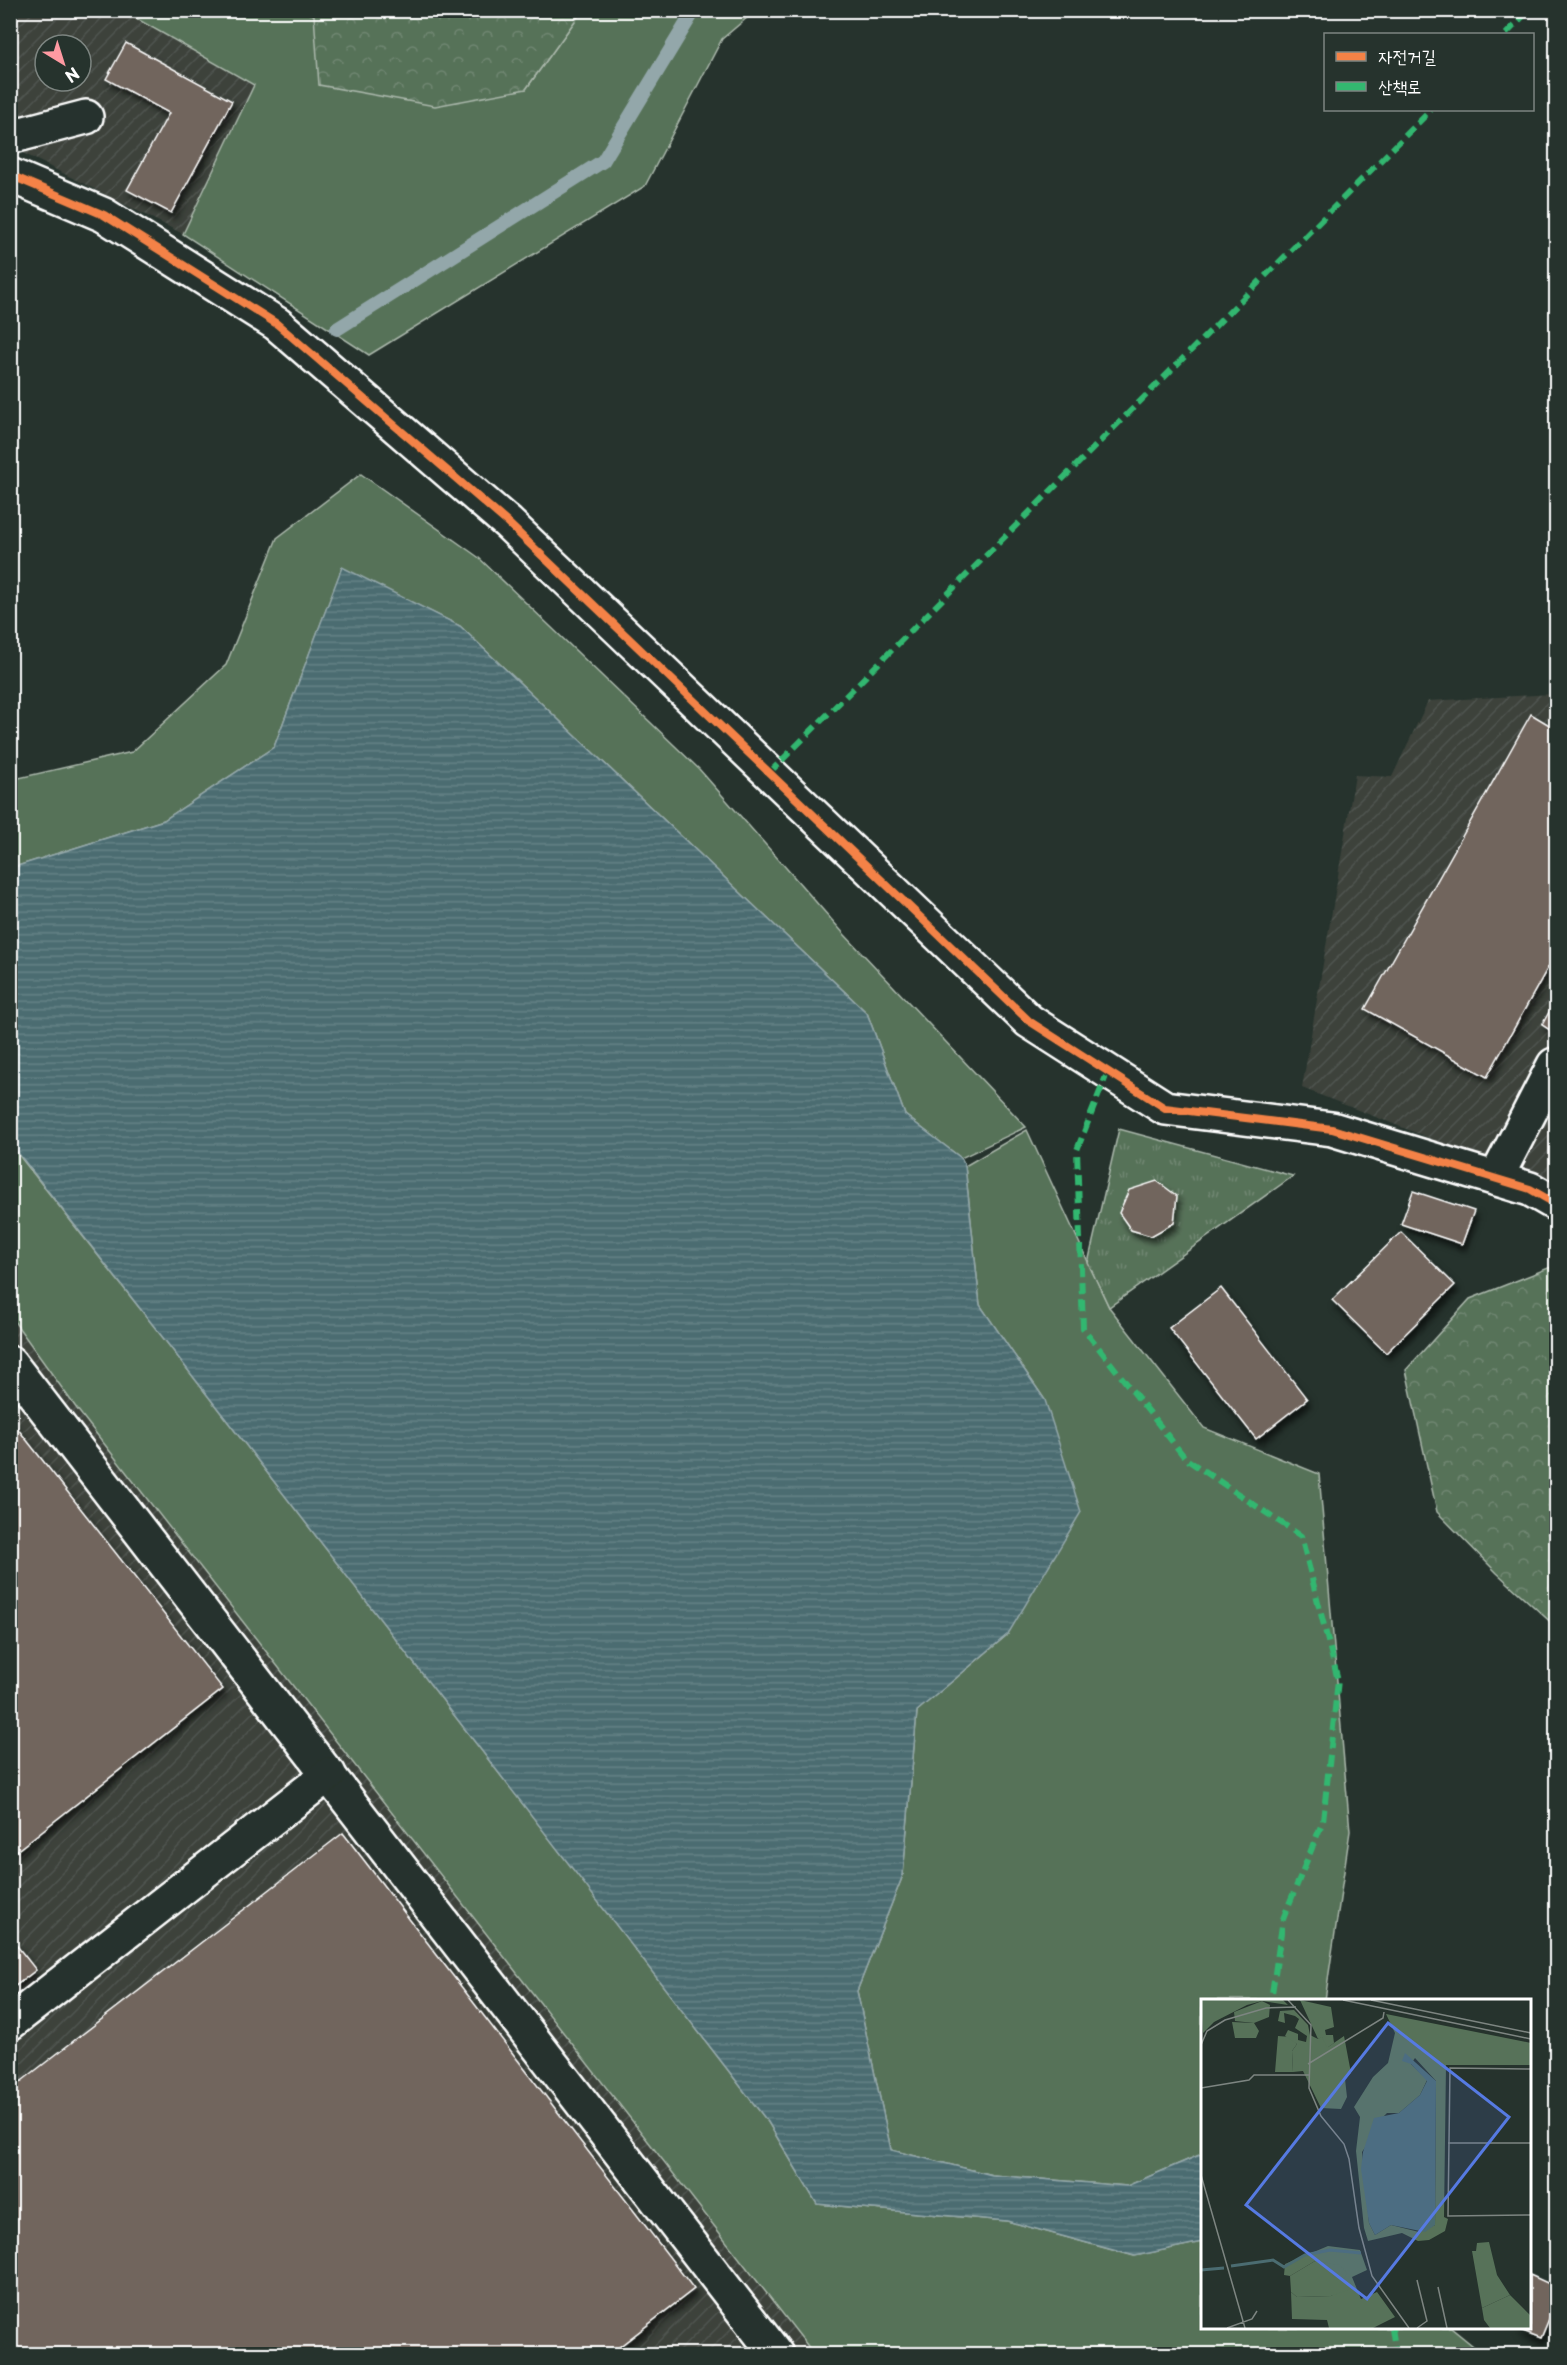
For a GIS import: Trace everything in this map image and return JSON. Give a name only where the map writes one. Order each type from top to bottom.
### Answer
[{"type":"street","points":[[10,137],[86,117]]},
{"type":"street","points":[[10,175],[104,215],[277,324],[508,523],[1029,1021],[1166,1108],[1332,1129],[1530,1189],[1557,1204]]},
{"type":"street","points":[[1496,1178],[1554,1065]]},
{"type":"street","points":[[10,1363],[776,2355]]},
{"type":"street","points":[[10,2023],[329,1774]]},
{"type":"shaded area","points":[[16,11],[123,11],[254,85],[183,234],[11,147],[10,21]]},
{"type":"shaded area","points":[[1553,694],[1556,696],[1556,1188],[1302,1088],[1355,775],[1392,777],[1428,701]]},
{"type":"shaded area","points":[[10,1317],[77,1409],[814,2354],[11,2354]]},
{"type":"green space","points":[[123,11],[303,11],[526,89],[582,11],[755,11],[722,39],[645,186],[369,355],[183,234],[254,85]]},
{"type":"green space","points":[[303,11],[582,11],[526,89],[435,106],[319,85],[314,15]]},
{"type":"green space","points":[[361,474],[478,557],[699,769],[845,935],[1026,1127],[961,1158],[905,1115],[867,1013],[460,626],[342,568],[274,747],[164,820],[11,868],[10,780],[132,752],[226,665],[277,538]]},
{"type":"green space","points":[[1119,1129],[1293,1176],[1109,1307],[1088,1263]]},
{"type":"green space","points":[[1027,1130],[1109,1307],[1204,1428],[1319,1474],[1350,1831],[1325,1999],[1201,1999],[1201,2154],[1127,2186],[992,2175],[891,2150],[857,1991],[903,1875],[917,1711],[1008,1634],[1045,1400],[980,1305],[965,1166]]},
{"type":"green space","points":[[10,1144],[164,1339],[768,2122],[817,2204],[1007,2221],[1134,2256],[1201,2242],[1201,2329],[1452,2329],[1483,2354],[814,2354],[77,1409],[11,1317]]},
{"type":"green space","points":[[1556,1265],[1556,1627],[1497,1573],[1437,1512],[1406,1370],[1470,1299]]},
{"type":"water","points":[[342,567],[460,626],[867,1013],[905,1115],[961,1158],[965,1166],[980,1305],[1045,1400],[1081,1512],[1008,1634],[917,1711],[903,1875],[857,1991],[891,2150],[992,2175],[1127,2186],[1201,2154],[1201,2242],[1135,2256],[1007,2221],[817,2204],[768,2122],[11,1144],[11,868],[164,820],[274,747]]},
{"type":"building","points":[[126,43],[232,101],[171,213],[127,190],[169,113],[106,79]]},
{"type":"building","points":[[1531,714],[1556,729],[1556,953],[1487,1077],[1365,1009]]},
{"type":"building","points":[[1556,999],[1556,1034],[1542,1025]]},
{"type":"building","points":[[1157,1181],[1177,1196],[1174,1223],[1151,1236],[1131,1230],[1119,1213],[1129,1190]]},
{"type":"building","points":[[1413,1191],[1474,1211],[1462,1244],[1401,1224]]},
{"type":"building","points":[[1401,1232],[1455,1285],[1386,1353],[1332,1300]]},
{"type":"building","points":[[1221,1288],[1307,1399],[1256,1439],[1169,1328]]},
{"type":"building","points":[[10,1419],[223,1689],[10,1856]]},
{"type":"building","points":[[343,1833],[694,2289],[610,2354],[10,2354],[10,2090]]},
{"type":"building","points":[[10,1937],[36,1970],[10,1990]]},
{"type":"building","points":[[1531,2275],[1556,2287],[1556,2302],[1541,2338],[1518,2329],[1531,2329]]},
{"type":"waterway","points":[[337,329],[603,161],[692,14],[697,10]]},
{"type":"marked path","points":[[1507,33],[1529,10]]},
{"type":"marked path","points":[[769,773],[1430,111]]},
{"type":"marked path","points":[[1108,1071],[1077,1150],[1083,1328],[1186,1459],[1301,1536],[1338,1680],[1323,1821],[1283,1919],[1271,1999]]},
{"type":"marked path","points":[[1392,2329],[1396,2354]]},
{"type":"cycle path","points":[[10,175],[104,215],[277,324],[508,523],[1029,1021],[1165,1108],[1332,1129],[1530,1189],[1556,1204]]}]
